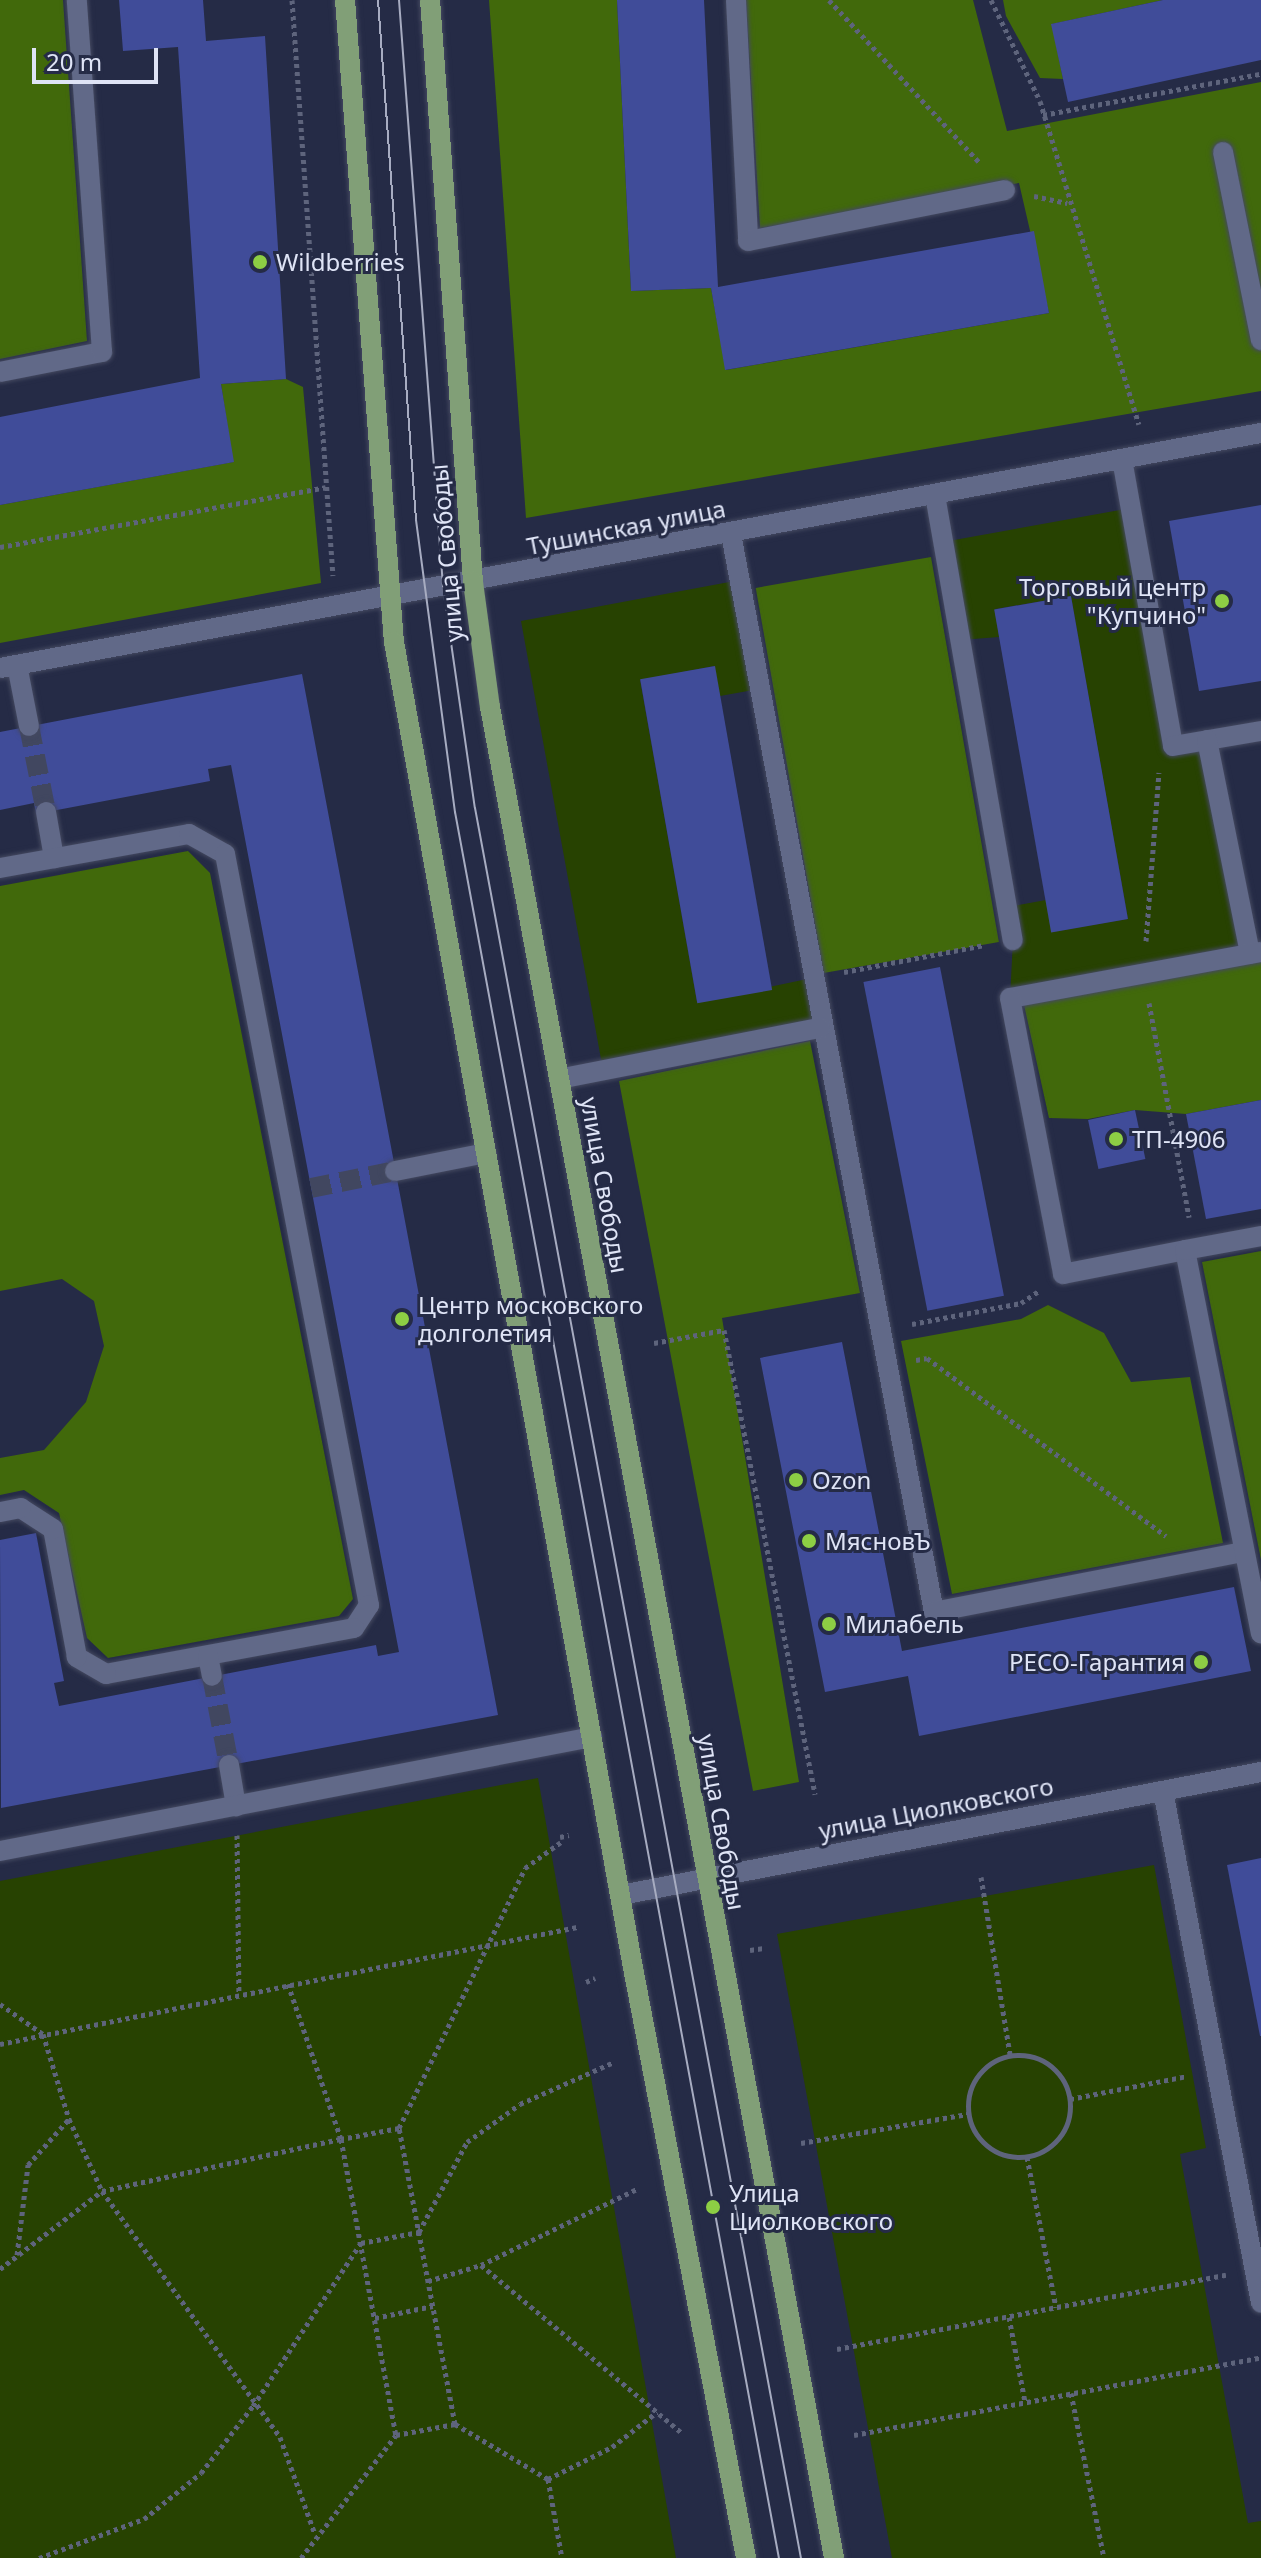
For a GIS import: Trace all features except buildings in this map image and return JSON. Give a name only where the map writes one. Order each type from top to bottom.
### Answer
[{"type":"main road","points":[[345,0],[390,595],[404,702],[621,1895],[746,2558]]},
{"type":"main road","name":"улица Свободы","points":[[430,0],[473,582],[490,707],[834,2558]]},
{"type":"street","points":[[0,372],[102,352],[77,0]]},
{"type":"street","points":[[736,0],[748,241],[1005,190]]},
{"type":"street","points":[[1223,152],[1261,340]]},
{"type":"street","name":"Тушинская улица","points":[[9,667],[1261,433]]},
{"type":"street","points":[[1122,459],[1173,746],[1261,731]]},
{"type":"street","points":[[935,495],[1013,940]]},
{"type":"street","points":[[731,534],[820,1028],[934,1612],[1243,1552]]},
{"type":"street","points":[[9,667],[29,726]]},
{"type":"street","points":[[1207,740],[1256,953],[1010,998],[1063,1274],[1261,1236]]},
{"type":"street","points":[[46,812],[54,858]]},
{"type":"street","points":[[0,868],[189,834],[225,854],[369,1605],[354,1628],[106,1674],[77,1657],[53,1529],[21,1508],[0,1512]]},
{"type":"street","points":[[559,1079],[820,1028]]},
{"type":"street","points":[[395,1171],[486,1153]]},
{"type":"street","points":[[290,1192],[311,1188]]},
{"type":"street","points":[[1190,1249],[1243,1552],[1261,1634]]},
{"type":"street","points":[[208,1656],[212,1676]]},
{"type":"street","points":[[0,1851],[592,1737]]},
{"type":"street","points":[[229,1765],[236,1806]]},
{"type":"street","name":"улица Циолковского","points":[[621,1895],[1261,1772]]},
{"type":"street","points":[[1163,1791],[1261,2303]]},
{"type":"path","points":[[292,0],[335,605]]},
{"type":"path","points":[[829,0],[1005,190],[1068,203]]},
{"type":"path","points":[[991,0],[1043,115],[1140,429]]},
{"type":"path","points":[[1043,115],[1261,74]]},
{"type":"path","points":[[0,547],[326,487]]},
{"type":"path","points":[[1159,767],[1144,974],[1190,1249]]},
{"type":"path","points":[[812,978],[1013,940]]},
{"type":"path","points":[[879,1331],[1021,1303],[1063,1274]]},
{"type":"path","points":[[654,1343],[724,1330],[815,1794]]},
{"type":"path","points":[[886,1366],[927,1358],[1199,1561]]},
{"type":"path","points":[[455,2424],[399,2128],[525,1868],[569,1835]]},
{"type":"path","points":[[237,1843],[239,1994]]},
{"type":"path","points":[[981,1877],[1010,2055]]},
{"type":"path","points":[[0,2044],[577,1927]]},
{"type":"path","points":[[750,1950],[765,1948]]},
{"type":"path","points":[[586,1982],[595,1978]]},
{"type":"path","points":[[288,1984],[341,2139],[396,2435]]},
{"type":"path","points":[[0,2004],[43,2034],[69,2119],[102,2191],[253,2406],[280,2437],[316,2535]]},
{"type":"path","points":[[1010,2055],[1043,2060],[1057,2071],[1070,2099],[1061,2136],[1049,2149],[1027,2157],[995,2152],[980,2141],[968,2114],[971,2086],[980,2072],[1010,2055]]},
{"type":"path","points":[[419,2232],[467,2142],[520,2104],[614,2062]]},
{"type":"path","points":[[1070,2099],[1216,2070]]},
{"type":"path","points":[[801,2143],[968,2114]]},
{"type":"path","points":[[17,2255],[28,2165],[69,2119]]},
{"type":"path","points":[[0,2269],[102,2191],[399,2128]]},
{"type":"path","points":[[1027,2157],[1056,2307]]},
{"type":"path","points":[[428,2281],[481,2265],[637,2189]]},
{"type":"path","points":[[39,2558],[144,2519],[201,2473],[253,2406],[361,2243],[419,2232]]},
{"type":"path","points":[[481,2265],[681,2432]]},
{"type":"path","points":[[837,2349],[1255,2270]]},
{"type":"path","points":[[374,2318],[433,2306]]},
{"type":"path","points":[[1009,2317],[1025,2402]]},
{"type":"path","points":[[854,2435],[1261,2357]]},
{"type":"path","points":[[1071,2393],[1104,2558]]},
{"type":"path","points":[[548,2479],[612,2447],[657,2412]]},
{"type":"path","points":[[301,2558],[396,2435],[455,2424],[548,2479],[562,2558]]},
{"type":"green space","points":[[0,0],[63,0],[87,341],[0,359]]},
{"type":"green space","points":[[489,0],[617,0],[631,291],[711,288],[726,370],[1049,313],[1019,183],[760,228],[746,0],[973,0],[1007,131],[1261,82],[1261,391],[526,518]]},
{"type":"green space","points":[[1003,0],[1163,0],[1052,24],[1063,79],[1040,78],[1006,16]]},
{"type":"green space","points":[[286,379],[303,387],[321,583],[0,643],[0,505],[233,462],[221,384]]},
{"type":"green space","points":[[1131,508],[1173,746],[1207,740],[1250,954],[1010,998],[1013,940],[1007,907],[1046,900],[1052,932],[1128,919],[1071,596],[995,609],[999,637],[960,640],[943,542]]},
{"type":"green space","points":[[931,557],[999,942],[824,973],[756,588]]},
{"type":"green space","points":[[740,580],[759,689],[720,696],[714,666],[640,680],[697,1002],[812,978],[820,1028],[603,1070],[521,621]]},
{"type":"green space","points":[[188,851],[210,873],[353,1599],[339,1616],[108,1658],[87,1638],[59,1513],[24,1490],[0,1495],[0,1458],[44,1450],[86,1402],[104,1346],[94,1301],[62,1279],[0,1291],[0,886]]},
{"type":"green space","points":[[1261,960],[1261,1100],[1186,1114],[1135,1110],[1088,1119],[1049,1118],[1022,996]]},
{"type":"green space","points":[[810,1041],[860,1293],[722,1318],[799,1782],[753,1791],[619,1081]]},
{"type":"green space","points":[[1261,1251],[1261,1560],[1202,1262]]},
{"type":"green space","points":[[1048,1305],[1104,1333],[1131,1382],[1190,1377],[1223,1543],[952,1594],[901,1341],[1021,1319]]},
{"type":"green space","points":[[538,1778],[676,2558],[0,2558],[0,1881]]},
{"type":"green space","points":[[1154,1865],[1206,2148],[1180,2154],[1248,2523],[1261,2521],[1261,2558],[892,2558],[777,1934]]},
{"type":"tunnel","points":[[29,726],[46,812]]},
{"type":"tunnel","points":[[311,1188],[395,1171]]},
{"type":"tunnel","points":[[212,1676],[229,1765]]},
{"type":"tram line","points":[[378,0],[416,520],[455,812],[779,2558]]},
{"type":"tram line","points":[[399,0],[443,587],[475,808],[801,2558]]},
{"type":"place","name":"Wildberries","points":[[260,262]]},
{"type":"place","name":"Торговый центр \"Купчино\"","points":[[1222,601]]},
{"type":"place","name":"ТП-4906","points":[[1116,1139]]},
{"type":"place","name":"Центр московского долголетия","points":[[402,1319]]},
{"type":"place","name":"Ozon","points":[[796,1480]]},
{"type":"place","name":"МясновЪ","points":[[809,1541]]},
{"type":"place","name":"Милабель","points":[[829,1624]]},
{"type":"place","name":"РЕСО-Гарантия","points":[[1201,1662]]},
{"type":"place","name":"Улица Циолковского","points":[[713,2207]]}]
